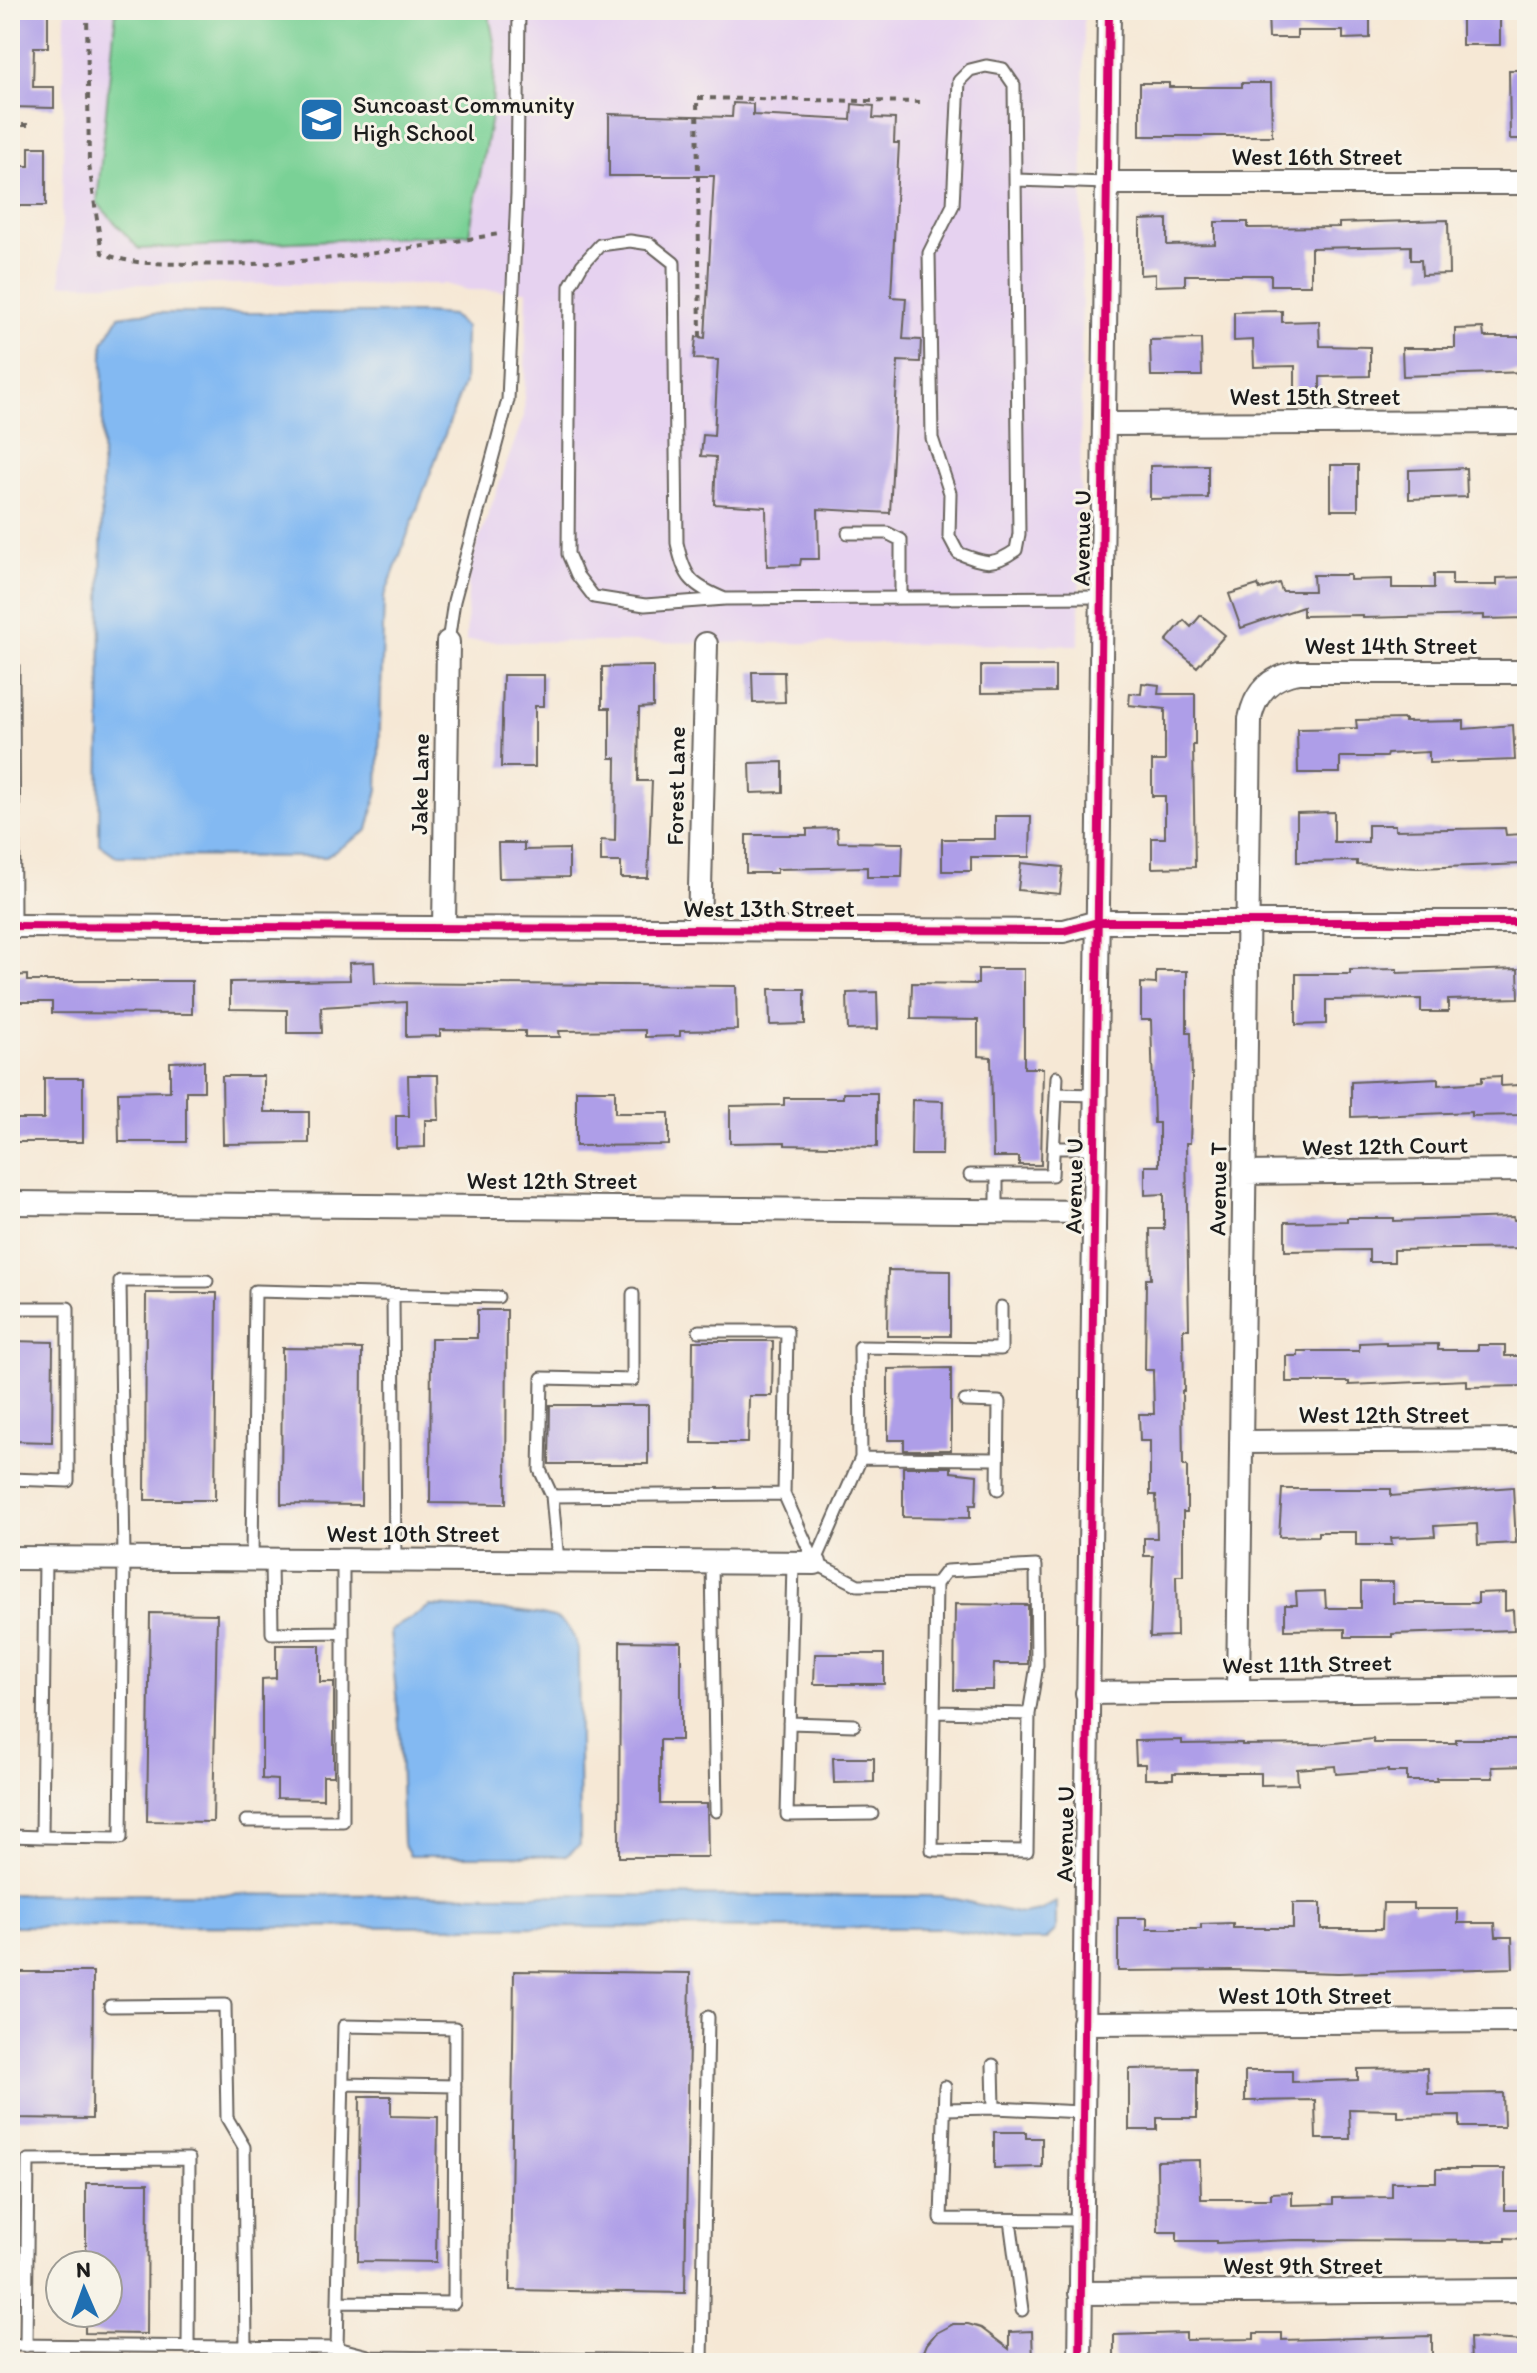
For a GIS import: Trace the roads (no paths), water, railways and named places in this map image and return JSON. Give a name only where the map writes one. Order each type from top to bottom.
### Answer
[{"type":"street","name":"Avenue U","points":[[1080,2363],[1109,10]]},
{"type":"street","name":"West 16th Street","points":[[1107,183],[1527,183]]},
{"type":"street","name":"West 15th Street","points":[[1104,424],[1527,422]]},
{"type":"street","name":"Jake Lane","points":[[444,927],[448,642]]},
{"type":"street","name":"Forest Lane","points":[[699,929],[706,644]]},
{"type":"street","name":"West 14th Street","points":[[1261,690],[1284,674],[1299,672],[1527,672]]},
{"type":"street","name":"Avenue T","points":[[1238,1691],[1250,719],[1253,704],[1261,690]]},
{"type":"street","name":"West 13th Street","points":[[12,926],[1064,931],[1097,922],[1527,922]]},
{"type":"street","name":"West 12th Court","points":[[1244,1173],[1527,1170]]},
{"type":"street","name":"West 12th Street","points":[[10,1203],[1094,1212]]},
{"type":"street","name":"West 12th Street","points":[[1241,1442],[1527,1440]]},
{"type":"street","name":"West 10th Street","points":[[10,1558],[804,1563]]},
{"type":"street","name":"West 11th Street","points":[[1087,1693],[1527,1688]]},
{"type":"street","name":"West 10th Street","points":[[1083,2023],[1527,2021]]},
{"type":"street","name":"West 9th Street","points":[[1080,2293],[1527,2290]]},
{"type":"lane","points":[[448,642],[454,601],[508,400],[517,194],[519,10]]},
{"type":"lane","points":[[986,66],[1003,69],[1014,85],[1016,180],[1019,534],[1016,550],[1000,562],[981,562],[958,553],[949,536],[950,493],[932,438],[929,253],[953,205],[959,81],[970,70],[986,66]]},
{"type":"lane","points":[[1016,180],[1107,183]]},
{"type":"lane","points":[[725,599],[700,588],[683,569],[677,543],[674,263],[650,244],[630,241],[600,245],[582,265],[570,286],[568,554],[577,575],[594,597],[645,605],[725,599],[1102,597]]},
{"type":"lane","points":[[848,533],[887,533],[901,540],[901,598]]},
{"type":"lane","points":[[12,926],[13,665]]},
{"type":"lane","points":[[970,1175],[1052,1175],[1057,1077]]},
{"type":"lane","points":[[1056,1094],[1095,1095]]},
{"type":"lane","points":[[1054,1148],[1095,1148]]},
{"type":"lane","points":[[997,1175],[997,1211]]},
{"type":"lane","points":[[10,1836],[121,1838],[124,1558],[120,1281],[207,1281]]},
{"type":"lane","points":[[343,1632],[272,1633],[262,1559],[255,1291],[498,1297]]},
{"type":"lane","points":[[558,1561],[552,1496],[540,1470],[542,1378],[633,1380],[633,1294]]},
{"type":"lane","points":[[393,1295],[395,1560]]},
{"type":"lane","points":[[804,1563],[861,1458],[860,1347],[1001,1349],[1001,1307]]},
{"type":"lane","points":[[10,1308],[68,1308],[68,1481],[10,1479]]},
{"type":"lane","points":[[699,1331],[787,1331],[784,1494],[804,1563],[789,1723],[787,1815],[872,1814]]},
{"type":"lane","points":[[965,1401],[999,1402],[998,1489]]},
{"type":"lane","points":[[861,1458],[998,1459]]},
{"type":"lane","points":[[552,1496],[784,1494]]},
{"type":"lane","points":[[42,1837],[45,1558]]},
{"type":"lane","points":[[246,1821],[343,1821],[343,1560]]},
{"type":"lane","points":[[712,1562],[716,1811]]},
{"type":"lane","points":[[804,1563],[858,1585],[936,1584]]},
{"type":"lane","points":[[1036,1566],[1037,1665],[1029,1714],[1027,1851],[932,1850],[936,1584],[946,1571],[1036,1566]]},
{"type":"lane","points":[[935,1712],[1029,1714]]},
{"type":"lane","points":[[789,1723],[854,1725]]},
{"type":"lane","points":[[110,2006],[225,2005],[227,2118],[244,2147],[243,2348],[240,2363]]},
{"type":"lane","points":[[10,2345],[337,2348],[372,2357],[702,2361],[708,2017]]},
{"type":"lane","points":[[337,2348],[338,2302],[343,2084],[344,2026],[455,2028],[454,2303],[338,2302]]},
{"type":"lane","points":[[993,2065],[994,2108]]},
{"type":"lane","points":[[343,2084],[455,2086]]},
{"type":"lane","points":[[945,2087],[941,2219],[1081,2220]]},
{"type":"lane","points":[[944,2109],[1082,2112]]},
{"type":"lane","points":[[26,2346],[28,2160],[189,2159],[188,2348]]},
{"type":"lane","points":[[1010,2220],[1022,2310]]},
{"type":"water","points":[[140,313],[425,313],[451,315],[465,327],[464,383],[384,598],[378,789],[368,830],[326,857],[116,856],[99,844],[103,343],[119,316]]},
{"type":"water","points":[[430,1606],[537,1614],[562,1622],[572,1634],[578,1649],[580,1845],[566,1856],[410,1856],[403,1844],[399,1725],[390,1631]]},
{"type":"water","points":[[10,1894],[941,1896],[1021,1914],[1040,1911],[1056,1902],[1056,1930],[1045,1940],[1010,1940],[940,1928],[10,1926]]},
{"type":"place","name":"Suncoast Community High School","points":[[322,119]]}]
